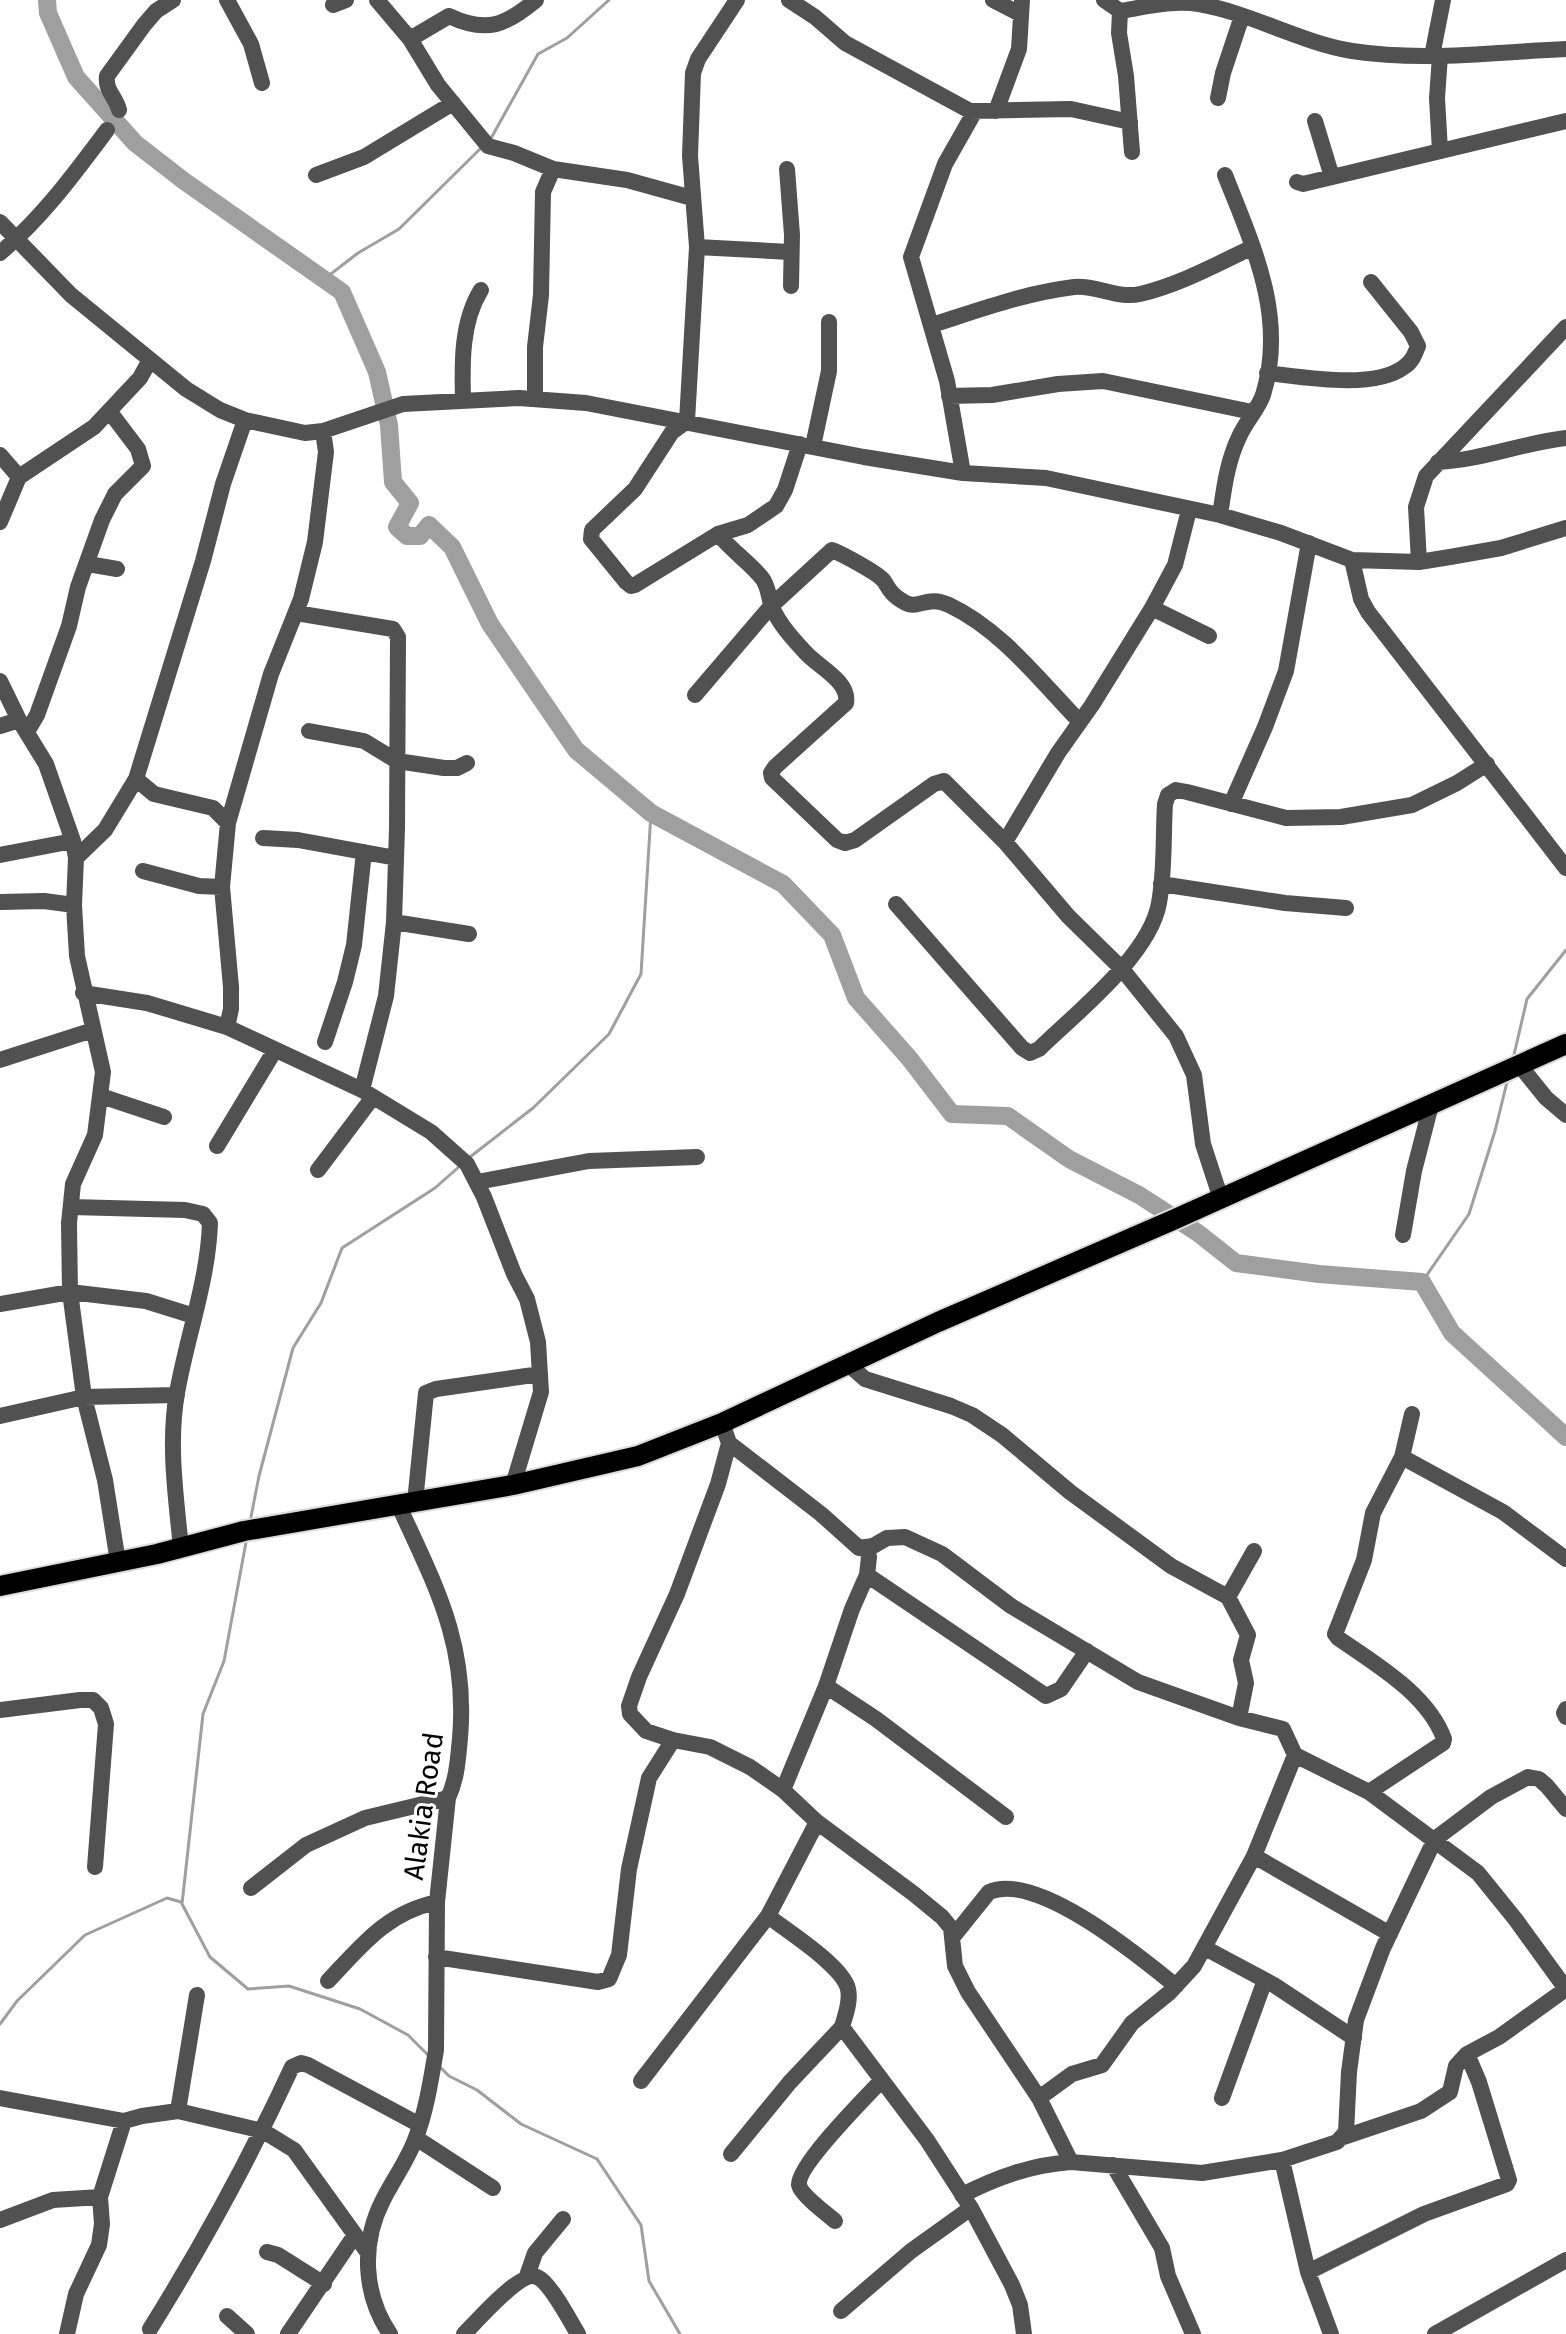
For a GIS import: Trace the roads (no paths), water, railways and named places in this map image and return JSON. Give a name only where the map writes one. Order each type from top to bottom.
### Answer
[{"type":"main road","points":[[0,1586],[181,1548],[250,1530],[513,1485],[638,1456],[722,1423],[963,1311],[1566,1044]]},
{"type":"street","points":[[119,110],[109,94],[107,76],[156,11],[173,0]]},
{"type":"street","points":[[227,0],[251,44],[262,83]]},
{"type":"street","points":[[377,0],[410,39],[453,103],[486,144],[553,169],[627,180],[692,198]]},
{"type":"street","points":[[410,39],[448,8],[468,25],[498,25],[514,18],[536,0]]},
{"type":"street","points":[[687,421],[697,247],[690,143],[693,73],[698,59],[737,0]]},
{"type":"street","points":[[789,0],[845,43],[911,81],[975,111],[1071,109],[1130,122]]},
{"type":"street","points":[[993,0],[1021,7],[1019,49],[996,111]]},
{"type":"street","points":[[1104,0],[1120,11],[1173,2],[1198,3],[1320,44],[1407,57],[1473,57],[1566,49]]},
{"type":"street","points":[[1440,151],[1436,56],[1443,0]]},
{"type":"street","points":[[1120,11],[1119,33],[1132,152]]},
{"type":"street","points":[[1218,98],[1242,16]]},
{"type":"street","points":[[316,175],[364,157],[453,103]]},
{"type":"street","points":[[963,473],[932,325],[911,257],[945,164],[975,111]]},
{"type":"street","points":[[1315,121],[1332,177]]},
{"type":"street","points":[[1297,182],[1303,184],[1566,121]]},
{"type":"street","points":[[0,253],[18,239],[65,186],[107,130]]},
{"type":"street","points":[[535,399],[543,192],[553,169]]},
{"type":"street","points":[[787,169],[792,235],[791,286]]},
{"type":"street","points":[[1220,515],[1233,450],[1261,401],[1272,329],[1270,306],[1253,247],[1225,175]]},
{"type":"street","points":[[0,222],[71,295],[186,389],[220,410],[245,420],[305,433],[323,431],[387,408],[423,401],[535,399],[586,403],[963,473],[1046,478],[1220,515],[1352,560],[1419,562],[1501,548],[1566,528]]},
{"type":"street","points":[[697,247],[790,252]]},
{"type":"street","points":[[932,325],[1034,293],[1078,287],[1137,295],[1165,287],[1253,247]]},
{"type":"street","points":[[1267,373],[1358,379],[1387,375],[1404,368],[1414,358],[1418,346],[1411,332],[1371,282]]},
{"type":"street","points":[[463,400],[461,355],[481,290]]},
{"type":"street","points":[[687,421],[672,432],[635,489],[592,530],[591,539],[631,586],[718,534],[748,525],[776,506],[807,445],[829,371],[829,322]]},
{"type":"street","points":[[1419,562],[1416,507],[1426,476],[1566,327]]},
{"type":"street","points":[[0,522],[19,477],[94,427],[140,378],[150,360]]},
{"type":"street","points":[[949,396],[992,395],[1058,384],[1103,381],[1252,412]]},
{"type":"street","points":[[0,726],[23,726],[37,715],[102,520],[115,494],[143,466],[138,449],[110,412]]},
{"type":"street","points":[[0,855],[75,850],[105,830],[136,779],[203,561],[223,484],[245,420]]},
{"type":"street","points":[[227,1027],[231,1009],[230,968],[222,887],[228,823],[271,674],[286,631],[296,613],[315,542],[326,452],[323,431]]},
{"type":"street","points":[[1438,462],[1467,461],[1533,442],[1566,438]]},
{"type":"street","points":[[0,455],[19,477]]},
{"type":"street","points":[[1005,842],[1058,753],[1152,608],[1175,565],[1189,510]]},
{"type":"street","points":[[718,534],[760,576],[766,584],[771,606],[779,621],[805,653],[835,678],[847,696],[846,703],[775,767],[772,778],[837,840],[845,843],[855,840],[934,784],[944,781],[1005,842],[1068,916],[1122,969],[1160,1014],[1188,1058],[1194,1075],[1203,1144],[1221,1199]]},
{"type":"street","points":[[1231,804],[1286,671],[1309,543]]},
{"type":"street","points":[[695,695],[771,606],[832,550],[883,580],[891,594],[908,605],[928,599],[939,600],[972,616],[1001,639],[1080,722]]},
{"type":"street","points":[[1352,560],[1361,599],[1368,612],[1566,868]]},
{"type":"street","points":[[88,564],[117,569]]},
{"type":"street","points":[[1152,608],[1209,636]]},
{"type":"street","points":[[296,613],[393,629],[398,637],[394,922],[386,996],[367,1094],[318,1170]]},
{"type":"street","points":[[0,681],[46,764],[75,850],[77,956],[83,993],[101,1058],[101,1096],[95,1135],[73,1184],[70,1292],[84,1397],[105,1480],[118,1562]]},
{"type":"street","points":[[309,731],[364,741],[397,761],[444,768],[457,768],[467,763]]},
{"type":"street","points":[[896,904],[1022,1048],[1030,1053],[1039,1049],[1122,969],[1154,920],[1161,884],[1168,795],[1176,790],[1187,792],[1286,818],[1363,815],[1412,805],[1487,764]]},
{"type":"street","points":[[136,779],[154,794],[213,808],[228,823]]},
{"type":"street","points":[[263,838],[298,840],[396,858]]},
{"type":"street","points":[[325,1042],[354,945],[364,852]]},
{"type":"street","points":[[143,871],[199,886],[222,887]]},
{"type":"street","points":[[1161,884],[1285,903],[1346,908]]},
{"type":"street","points":[[0,902],[44,901],[74,905]]},
{"type":"street","points":[[394,922],[469,934]]},
{"type":"street","points":[[83,993],[147,1003],[227,1027],[367,1094],[431,1132],[473,1173],[527,1299],[538,1342],[538,1406],[513,1485]]},
{"type":"street","points":[[0,1060],[93,1030]]},
{"type":"street","points":[[217,1146],[275,1050]]},
{"type":"street","points":[[1513,1070],[1566,1115]]},
{"type":"street","points":[[101,1096],[164,1117]]},
{"type":"street","points":[[1403,1235],[1414,1171],[1431,1105]]},
{"type":"street","points":[[473,1173],[589,1161],[697,1157]]},
{"type":"street","points":[[71,1207],[185,1210],[203,1214],[210,1223],[210,1237],[177,1395],[174,1472],[181,1548]]},
{"type":"street","points":[[0,1304],[70,1292],[146,1301],[194,1316]]},
{"type":"street","points":[[848,1364],[865,1379],[932,1399],[972,1415],[1160,1558],[1228,1597],[1248,1635],[1241,1660],[1246,1683],[1239,1718]]},
{"type":"street","points":[[406,1503],[426,1393],[540,1374]]},
{"type":"street","points":[[0,1416],[84,1397],[177,1395]]},
{"type":"street","points":[[1369,1792],[1443,1743],[1444,1739],[1436,1721],[1402,1683],[1335,1634],[1364,1560],[1373,1513],[1402,1457],[1412,1414]]},
{"type":"street","points":[[722,1423],[729,1443],[821,1514],[859,1548],[867,1548],[887,1538],[905,1537],[942,1554],[1011,1606],[1138,1682],[1239,1718],[1283,1729],[1295,1755],[1369,1792],[1478,1873],[1566,1989],[1499,2037],[1467,2054],[1456,2066],[1450,2092],[1421,2111],[1337,2142],[1282,2160],[1202,2173],[1071,2162],[1024,2169],[996,2178],[841,2311]]},
{"type":"street","points":[[729,1443],[718,1484],[677,1594],[652,1644],[629,1706],[630,1714],[646,1731],[710,1747],[750,1767],[942,1917],[951,1928],[955,1966],[968,1992],[1039,2098],[1071,2162]]},
{"type":"street","points":[[1402,1457],[1503,1512],[1566,1559]]},
{"type":"street","name":"Alakia Road","points":[[366,2250],[382,2201],[418,2132],[432,2073],[436,2050],[437,1902],[448,1798],[456,1771],[461,1723],[455,1644],[450,1620],[406,1503]]},
{"type":"street","points":[[783,1790],[867,1575],[867,1548]]},
{"type":"street","points":[[1228,1597],[1254,1551]]},
{"type":"street","points":[[867,1575],[1046,1696],[1061,1689],[1087,1651]]},
{"type":"street","points":[[826,1686],[876,1719],[1006,1817]]},
{"type":"street","points":[[0,1710],[80,1700],[93,1700],[101,1708],[106,1724],[95,1867]]},
{"type":"street","points":[[1566,1709],[1566,1717]]},
{"type":"street","points":[[436,1957],[598,1982],[609,1979],[619,1955],[629,1869],[649,1778],[673,1740]]},
{"type":"street","points":[[1039,2098],[1072,2074],[1099,2068],[1132,2023],[1176,1986],[1194,1966],[1254,1856],[1295,1755]]},
{"type":"street","points":[[1344,2137],[1348,2122],[1349,2072],[1363,1998],[1435,1839],[1491,1797],[1528,1777],[1539,1779],[1566,1809]]},
{"type":"street","points":[[251,1888],[306,1845],[329,1834],[365,1818],[448,1798]]},
{"type":"street","points":[[641,2081],[768,1916],[817,1822]]},
{"type":"street","points":[[1254,1856],[1390,1934]]},
{"type":"street","points":[[952,1938],[989,1892],[995,1889],[1023,1891],[1049,1900],[1115,1937],[1176,1986]]},
{"type":"street","points":[[328,1981],[377,1930],[395,1916],[437,1902]]},
{"type":"street","points":[[731,2154],[790,2082],[842,2027],[850,1994],[847,1985],[833,1968],[768,1916]]},
{"type":"street","points":[[1205,1948],[1265,1980],[1354,2038]]},
{"type":"street","points":[[1222,2098],[1265,1980]]},
{"type":"street","points":[[178,2111],[197,1995]]},
{"type":"street","points":[[842,2027],[927,2140],[966,2202],[1012,2285],[1020,2305],[1022,2333]]},
{"type":"street","points":[[1308,2272],[1424,2214],[1507,2184],[1509,2180],[1479,2082],[1467,2054]]},
{"type":"street","points":[[150,2329],[201,2248],[263,2131],[292,2067],[301,2063],[418,2132],[493,2188]]},
{"type":"street","points":[[835,2221],[802,2192],[799,2185],[802,2173],[814,2155],[881,2081]]},
{"type":"street","points":[[0,2098],[124,2121],[178,2111],[263,2131],[294,2150],[366,2250],[374,2302],[390,2334]]},
{"type":"street","points":[[67,2334],[76,2294],[99,2245],[102,2224],[100,2197],[124,2121]]},
{"type":"street","points":[[1282,2160],[1308,2272],[1331,2334]]},
{"type":"street","points":[[1113,2165],[1162,2248],[1168,2276],[1193,2334]]},
{"type":"street","points":[[0,2220],[53,2200],[100,2197]]},
{"type":"street","points":[[464,2334],[527,2276],[535,2253],[563,2219]]},
{"type":"street","points":[[288,2334],[355,2235]]},
{"type":"street","points":[[267,2252],[278,2255],[324,2284]]},
{"type":"street","points":[[1435,2334],[1566,2260]]},
{"type":"street","points":[[527,2276],[537,2277],[547,2285],[578,2334]]},
{"type":"street","points":[[227,2316],[247,2334]]},
{"type":"waterway","points":[[47,0],[48,13],[76,77],[135,143],[342,292],[377,372],[389,425],[393,482],[410,503],[397,527],[407,536],[420,536],[429,525],[452,547],[490,624],[576,750],[651,813],[783,884],[832,935],[856,998],[909,1058],[952,1114],[1008,1116],[1069,1159],[1139,1195],[1198,1233],[1236,1263],[1319,1274],[1422,1282],[1452,1333],[1566,1437]]},
{"type":"waterway","points":[[490,140],[538,54],[567,38],[609,0]]},
{"type":"waterway","points":[[323,280],[358,253],[399,229],[481,148]]},
{"type":"waterway","points":[[470,1157],[533,1108],[609,1034],[641,974],[651,813]]},
{"type":"waterway","points":[[1513,1059],[1527,999],[1566,950]]},
{"type":"waterway","points":[[1422,1282],[1469,1214],[1508,1078]]},
{"type":"waterway","points":[[250,1522],[293,1348],[321,1303],[342,1248],[435,1188],[461,1165]]},
{"type":"waterway","points":[[247,1537],[224,1661],[203,1714],[182,1904],[210,1957],[248,1989],[289,1986],[360,2009],[408,2035],[429,2056]]},
{"type":"waterway","points":[[0,2024],[17,2001],[85,1935],[167,1898],[181,1902]]},
{"type":"waterway","points":[[440,2067],[449,2076],[477,2090],[521,2124],[597,2159],[641,2225],[649,2281],[680,2334]]}]
